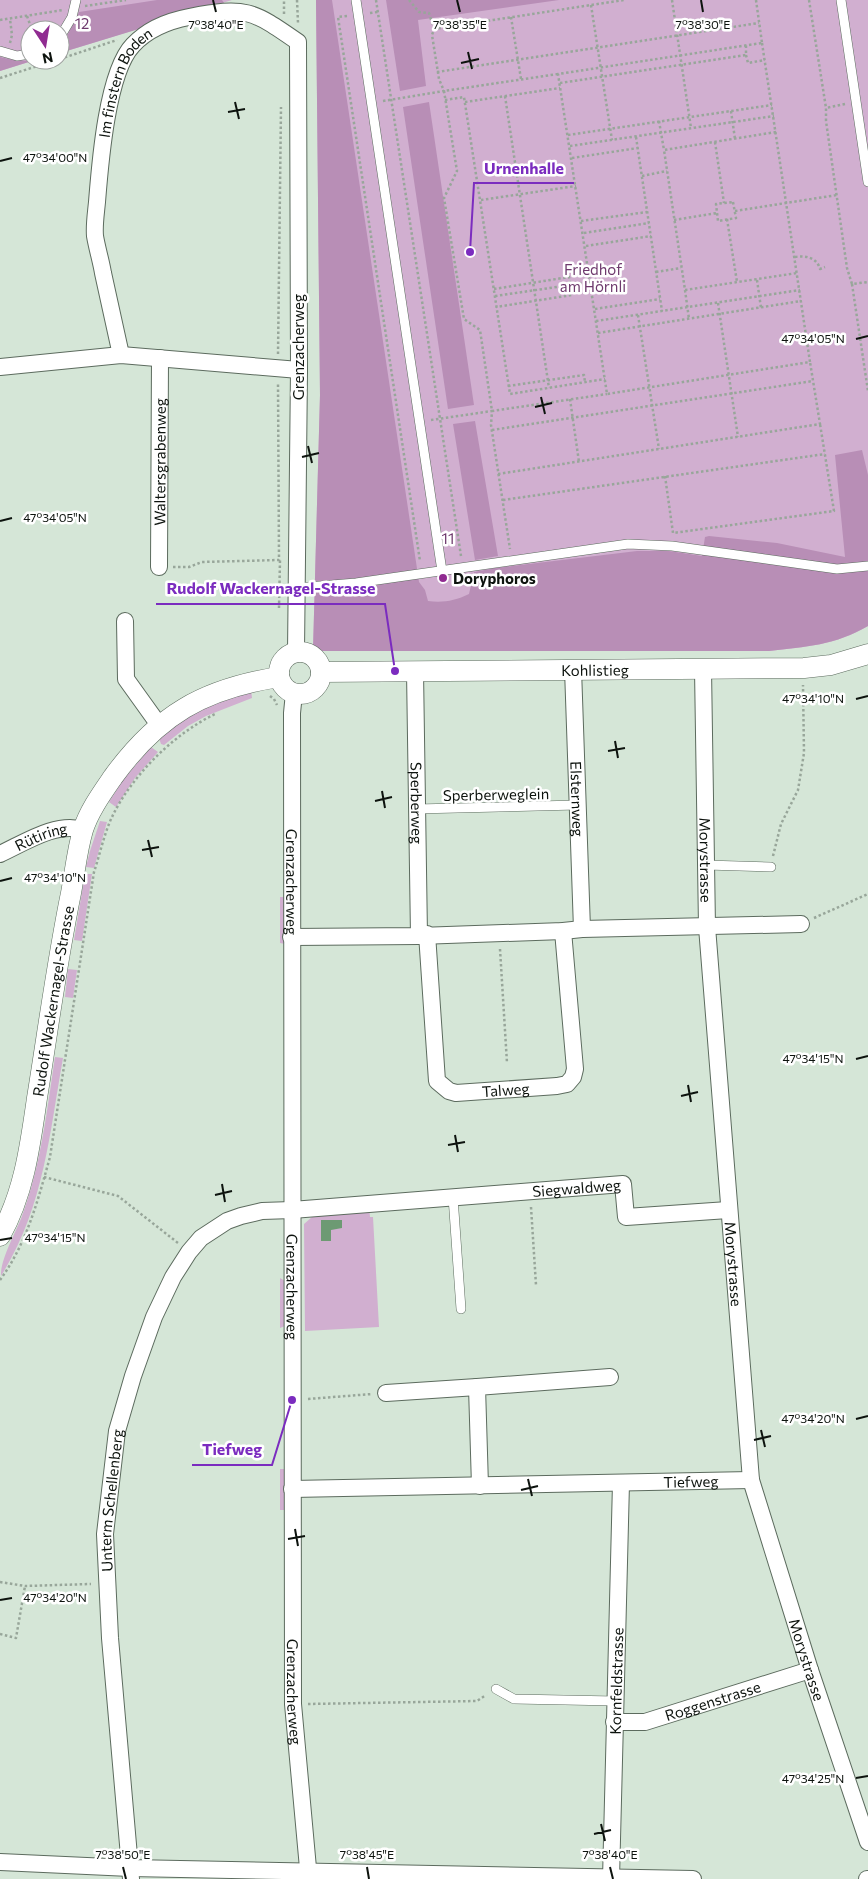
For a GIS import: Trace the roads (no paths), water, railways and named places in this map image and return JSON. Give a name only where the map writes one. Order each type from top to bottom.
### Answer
[{"type":"street","name":"Im finstern Boden","points":[[122,355],[95,235],[100,151],[117,71],[131,46],[144,34],[156,27],[178,19],[220,11],[254,14],[269,21],[298,42]]},
{"type":"street","name":"Grenzacherweg","points":[[288,649],[296,588],[299,370],[298,42]]},
{"type":"street","points":[[0,367],[122,355],[299,370]]},
{"type":"street","name":"Waltersgrabenweg","points":[[160,358],[160,567]]},
{"type":"street","points":[[125,621],[126,679],[159,725]]},
{"type":"street","points":[[288,649],[303,652],[315,659],[321,672],[313,689],[301,694],[294,693],[284,687],[279,677],[281,664],[288,649]]},
{"type":"street","name":"Kohlistieg","points":[[321,672],[804,668],[831,665],[868,654]]},
{"type":"street","name":"Elsternweg","points":[[573,669],[582,929]]},
{"type":"street","name":"Morystrasse","points":[[703,669],[707,927],[728,1210],[751,1480],[810,1670],[868,1842]]},
{"type":"street","name":"Sperberweg","points":[[415,672],[416,809],[423,935]]},
{"type":"street","name":"Rudolf Wackernagel-Strasse","points":[[0,1236],[10,1218],[26,1172],[67,913],[83,830],[104,790],[132,751],[159,725],[177,711],[204,698],[239,685],[279,677]]},
{"type":"street","name":"Grenzacherweg","points":[[294,693],[292,722],[291,937],[293,1704],[309,1875]]},
{"type":"street","name":"Rütiring","points":[[0,854],[54,830],[71,827],[83,830]]},
{"type":"street","points":[[291,937],[801,924]]},
{"type":"street","name":"Talweg","points":[[423,935],[437,1081],[449,1091],[456,1093],[557,1086],[567,1084],[573,1077],[575,1069],[563,931]]},
{"type":"street","name":"Siegwaldweg","points":[[292,1210],[623,1184],[626,1217],[728,1210]]},
{"type":"street","name":"Unterm Schellenberg","points":[[130,1873],[110,1638],[106,1534],[117,1431],[133,1376],[154,1317],[173,1277],[188,1252],[201,1238],[227,1221],[262,1211],[292,1210]]},
{"type":"street","points":[[386,1393],[610,1378]]},
{"type":"street","points":[[477,1386],[480,1486]]},
{"type":"street","name":"Tiefweg","points":[[292,1489],[751,1480]]},
{"type":"street","name":"Kornfeldstrasse","points":[[611,1878],[621,1483]]},
{"type":"street","name":"Roggenstrasse","points":[[614,1722],[645,1722],[810,1670]]},
{"type":"street","points":[[0,1862],[130,1873],[693,1879]]},
{"type":"lane","points":[[70,20],[76,0]]},
{"type":"lane","points":[[356,0],[442,571]]},
{"type":"lane","points":[[841,0],[868,182]]},
{"type":"lane","points":[[3,53],[20,55]]},
{"type":"lane","points":[[296,588],[356,583],[628,544],[672,546],[837,569],[868,566]]},
{"type":"lane","name":"Sperberweglein","points":[[416,809],[577,806]]},
{"type":"lane","points":[[706,865],[771,867]]},
{"type":"lane","points":[[453,1197],[461,1309]]},
{"type":"lane","points":[[496,1689],[514,1699],[615,1701]]},
{"type":"place","name":"Urnenhalle","points":[[470,252]]},
{"type":"place","name":"Doryphoros","points":[[443,578]]},
{"type":"place","name":"Rudolf Wackernagel-Strasse","points":[[395,671]]},
{"type":"place","name":"Tiefweg","points":[[292,1400]]},
{"type":"park label","name":"12","points":[[82,23]]},
{"type":"park label","name":"Friedhof am Hörnli","points":[[593,278]]},
{"type":"park label","name":"11","points":[[448,538]]}]
